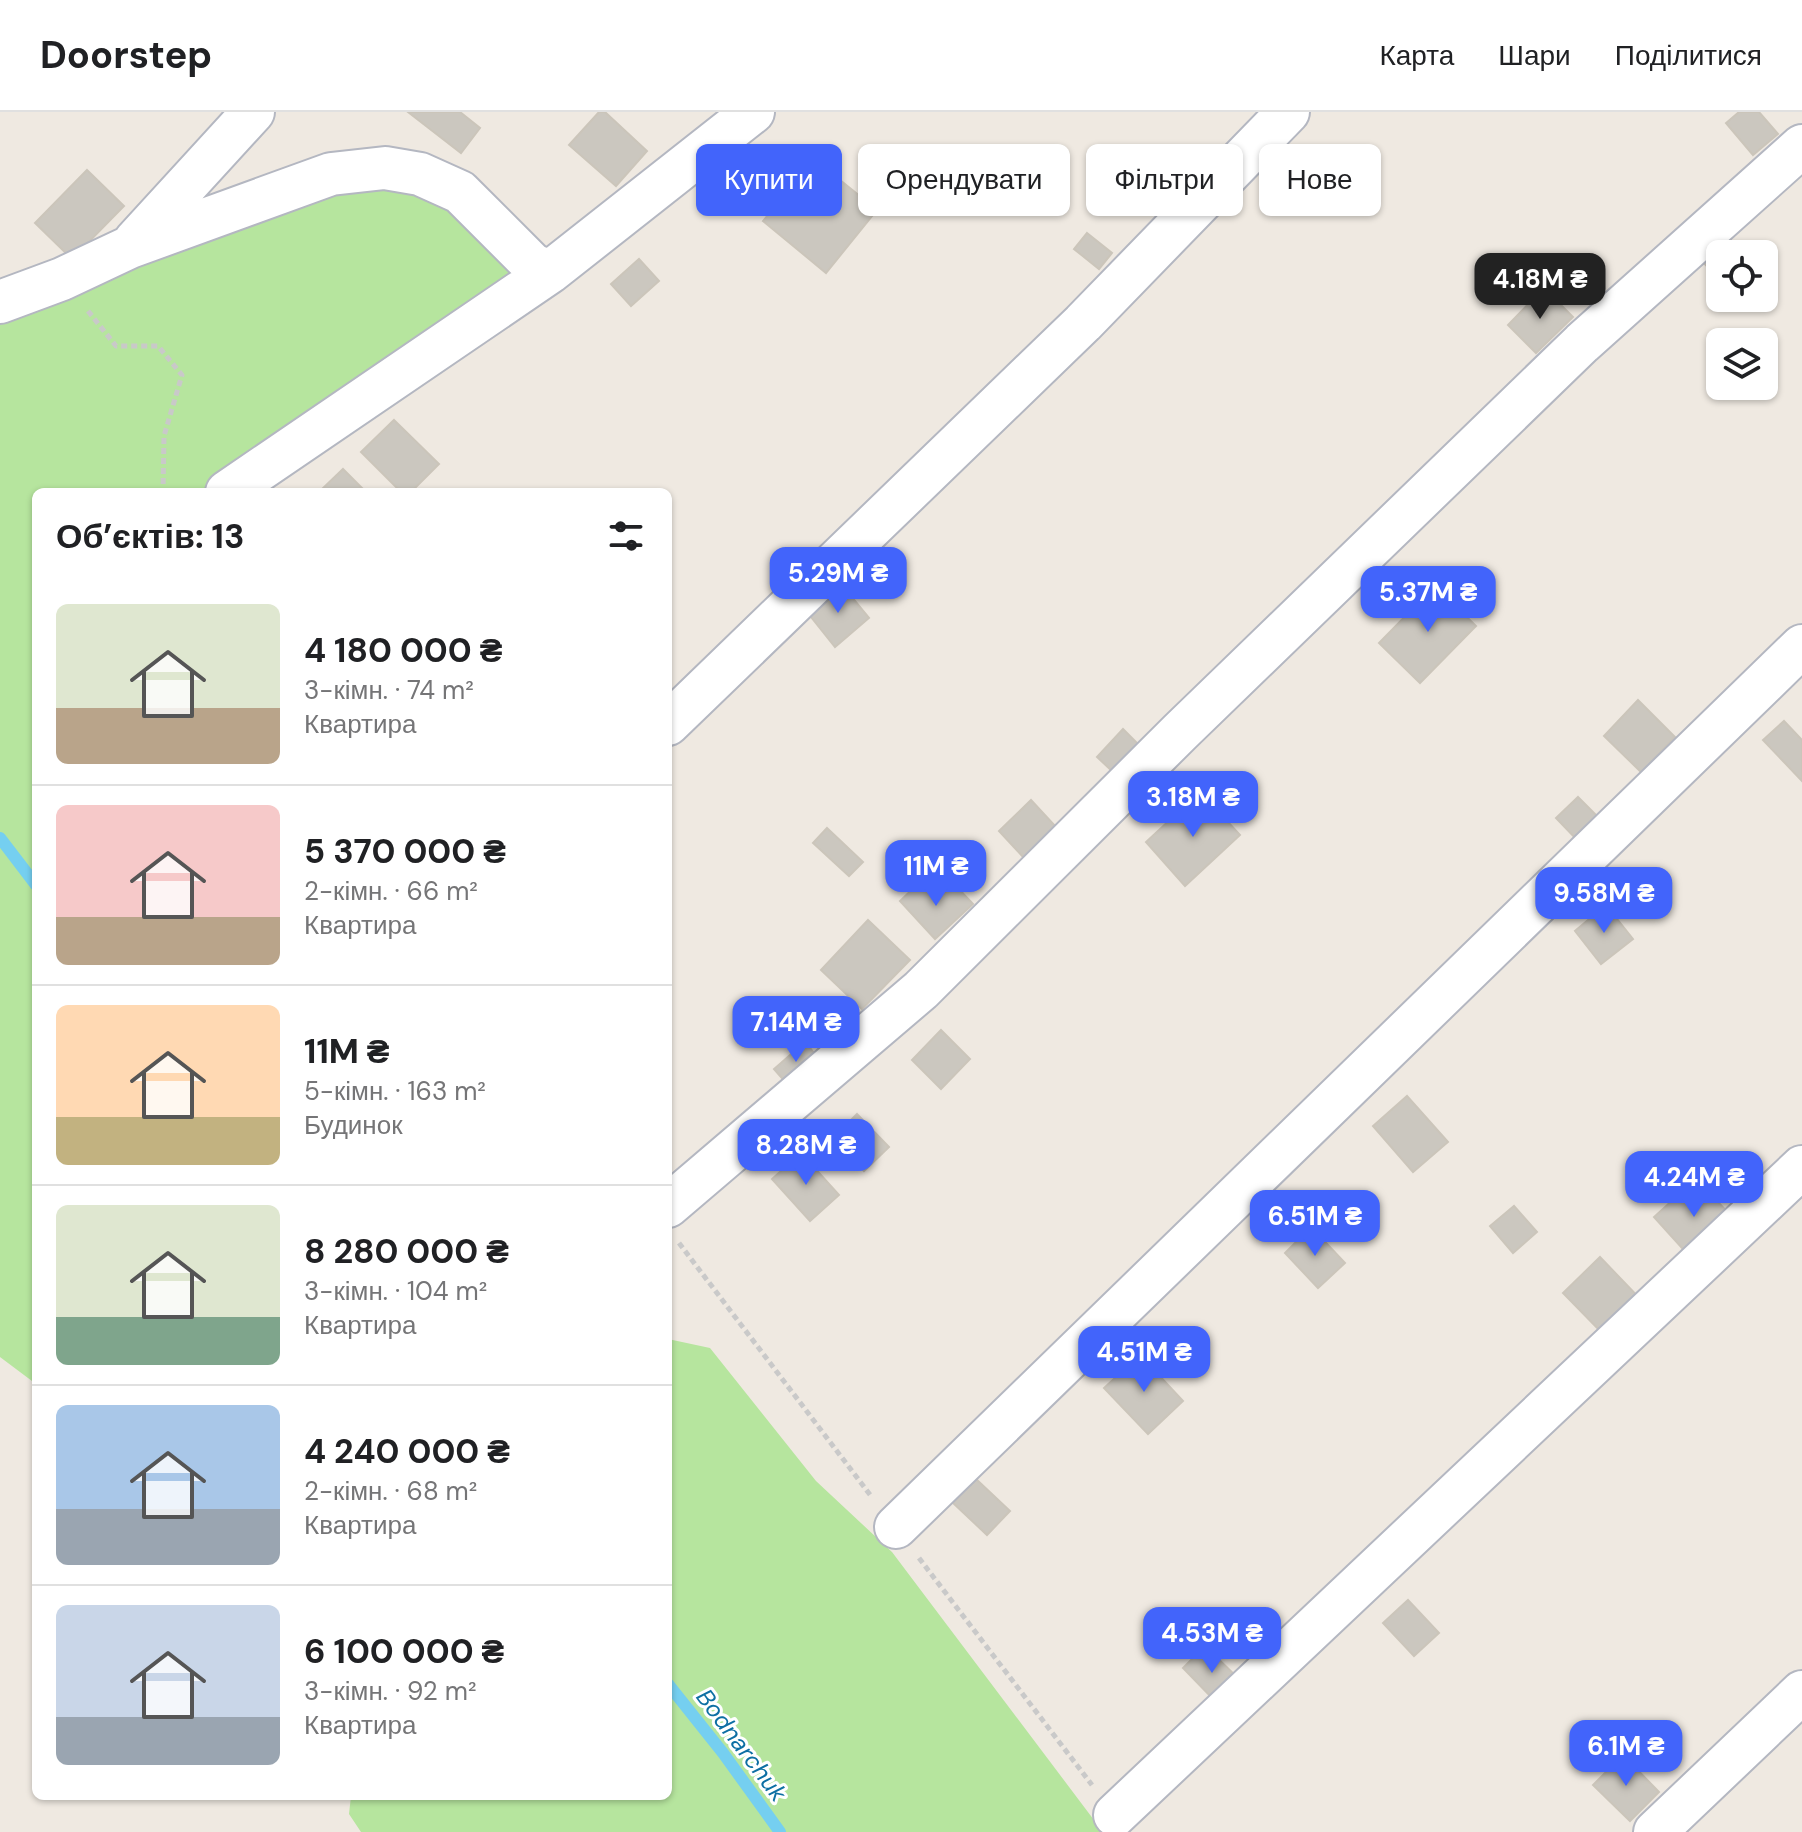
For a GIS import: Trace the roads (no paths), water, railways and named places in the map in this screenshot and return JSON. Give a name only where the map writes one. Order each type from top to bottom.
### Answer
[{"type":"street","points":[[130,247],[253,112]]},
{"type":"street","points":[[233,488],[550,272],[753,112]]},
{"type":"street","points":[[672,720],[1083,323],[1288,112]]},
{"type":"street","points":[[672,1203],[921,990],[1180,732],[1582,343],[1802,146]]},
{"type":"street","points":[[0,302],[62,279],[130,247],[331,174],[385,168],[420,174],[460,192],[533,265],[550,272]]},
{"type":"street","points":[[896,1527],[1802,646]]},
{"type":"street","points":[[1115,1815],[1802,1167]]},
{"type":"street","points":[[1655,1832],[1802,1692]]},
{"type":"waterway","name":"Bodnarchuk","points":[[0,838],[32,880]]},
{"type":"waterway","name":"Bodnarchuk","points":[[672,1689],[780,1832]]}]
